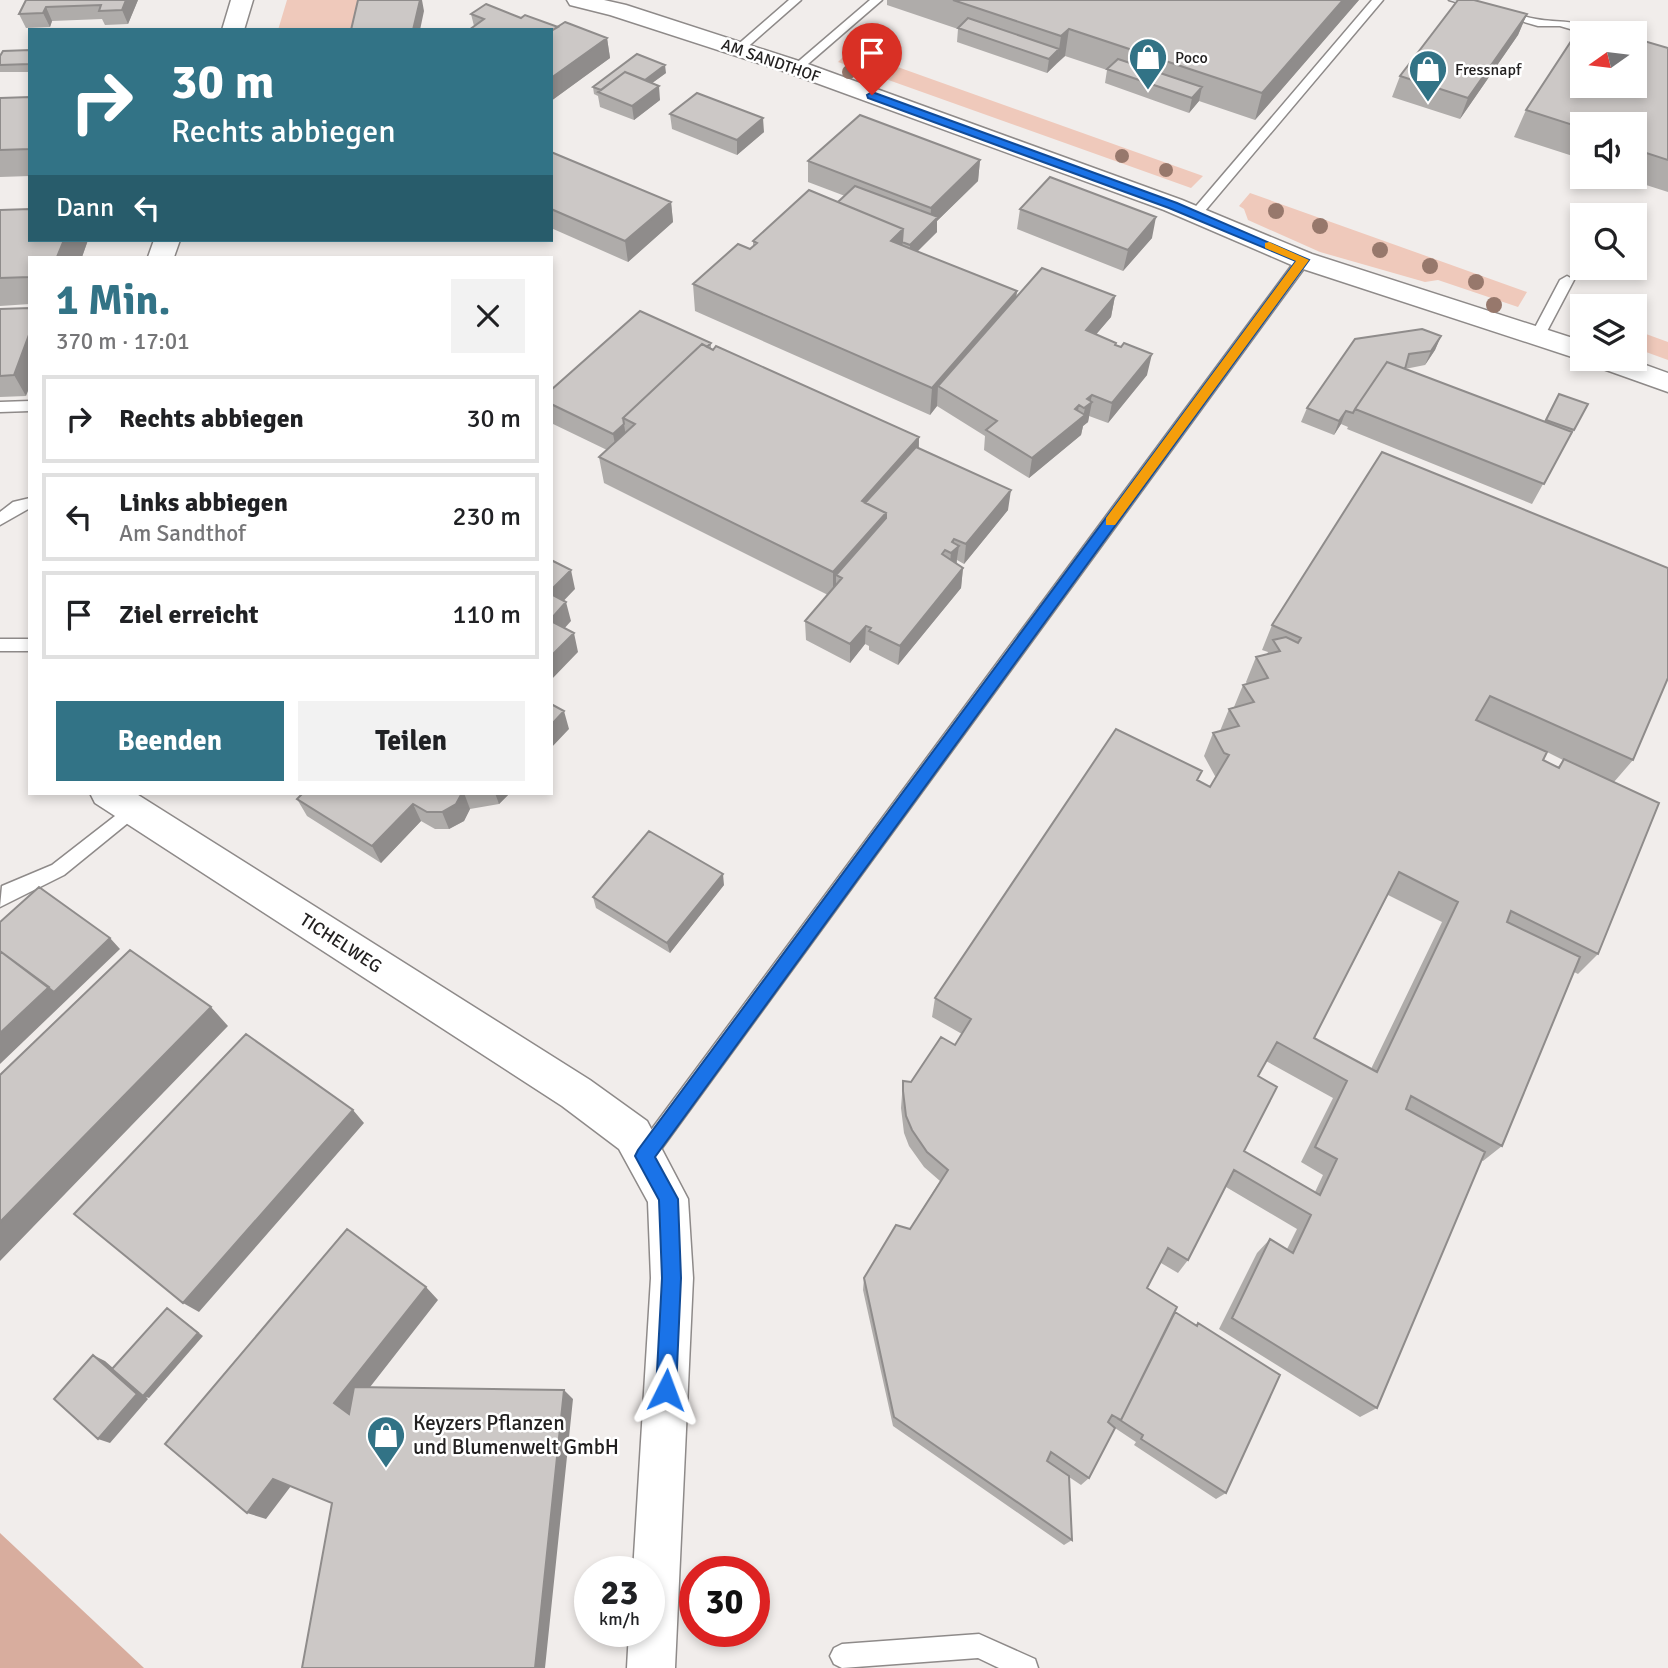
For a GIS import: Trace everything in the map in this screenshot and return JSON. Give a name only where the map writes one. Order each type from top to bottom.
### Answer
[{"type":"street","points":[[234,28],[242,0]]},
{"type":"street","name":"AM SANDTHOF","points":[[578,0],[618,10],[797,68],[1195,215],[1303,260],[1570,347]]},
{"type":"street","points":[[1635,371],[1668,383]]},
{"type":"street","name":"TICHELWEG","points":[[120,801],[576,1093],[633,1135],[668,1199],[672,1278],[651,1668]]},
{"type":"lane","points":[[739,49],[796,0]]},
{"type":"lane","points":[[797,68],[877,0]]},
{"type":"lane","points":[[1195,215],[1378,0]]},
{"type":"lane","points":[[1454,0],[1538,23],[1570,26]]},
{"type":"lane","points":[[644,1156],[1303,260]]},
{"type":"lane","points":[[1538,335],[1567,280]]},
{"type":"lane","points":[[0,407],[28,405]]},
{"type":"lane","points":[[0,520],[18,506],[28,504]]},
{"type":"lane","points":[[0,645],[28,645]]},
{"type":"lane","points":[[0,900],[8,892],[58,870],[120,801]]},
{"type":"lane","points":[[842,1656],[979,1646],[1026,1668]]},
{"type":"shaded area","points":[[287,0],[416,0],[358,28],[279,28]]},
{"type":"shaded area","points":[[850,50],[1203,176],[1191,188],[838,62]]},
{"type":"shaded area","points":[[1250,193],[1527,292],[1518,307],[1438,280],[1425,282],[1320,252],[1248,220],[1244,209],[1239,206]]},
{"type":"shaded area","points":[[1647,334],[1668,342],[1668,360],[1647,352]]},
{"type":"shaded area","points":[[0,1533],[144,1668],[0,1668]]},
{"type":"building","points":[[26,0],[126,0],[122,10],[99,11],[101,5],[46,7],[43,13],[19,14]]},
{"type":"building","points":[[358,0],[420,0],[413,28],[351,28]]},
{"type":"building","points":[[953,0],[1343,0],[1262,93],[1069,29],[1061,36]]},
{"type":"building","points":[[1458,0],[1474,0],[1527,14],[1468,98],[1400,76]]},
{"type":"building","points":[[486,4],[521,18],[525,15],[558,27],[553,30],[472,28],[484,19],[471,14]]},
{"type":"building","points":[[968,18],[1059,49],[1049,59],[958,28]]},
{"type":"building","points":[[565,22],[607,38],[553,77],[553,30]]},
{"type":"building","points":[[1647,42],[1668,48],[1668,160],[1647,153],[1647,112],[1570,112],[1570,124],[1526,110],[1570,43],[1570,98],[1647,98]]},
{"type":"building","points":[[28,50],[28,64],[0,65],[3,51]]},
{"type":"building","points":[[637,54],[665,65],[645,80],[625,72],[601,90],[593,87]]},
{"type":"building","points":[[1118,59],[1202,87],[1192,98],[1107,69]]},
{"type":"building","points":[[625,72],[659,86],[632,106],[598,92]]},
{"type":"building","points":[[697,93],[763,118],[737,140],[670,114]]},
{"type":"building","points":[[28,97],[28,149],[0,150],[0,98]]},
{"type":"building","points":[[860,115],[980,160],[931,208],[808,161]]},
{"type":"building","points":[[553,153],[671,202],[625,241],[553,210]]},
{"type":"building","points":[[1050,177],[1156,217],[1128,250],[1020,209]]},
{"type":"building","points":[[855,186],[938,217],[910,245],[902,242],[903,229],[838,202]]},
{"type":"building","points":[[809,190],[903,229],[891,241],[1017,291],[932,388],[693,284],[738,244],[750,249],[757,243],[753,241]]},
{"type":"building","points":[[28,209],[28,242],[63,242],[57,256],[28,256],[28,277],[0,278],[0,210]]},
{"type":"building","points":[[1042,268],[1115,296],[1086,330],[1116,343],[1115,345],[1121,347],[1124,343],[1152,354],[1112,403],[1092,395],[1087,399],[1092,402],[1084,408],[1079,405],[1075,409],[1085,415],[1032,458],[986,430],[997,421],[938,386]]},
{"type":"building","points":[[28,308],[28,337],[14,375],[0,376],[0,309]]},
{"type":"building","points":[[640,311],[711,343],[707,347],[702,344],[623,418],[624,424],[613,434],[553,405],[553,388]]},
{"type":"building","points":[[1422,329],[1441,336],[1431,351],[1409,354],[1405,369],[1387,362],[1353,413],[1346,411],[1339,421],[1307,408],[1355,339]]},
{"type":"building","points":[[702,344],[713,350],[716,346],[919,437],[862,501],[886,513],[833,572],[599,457],[635,424],[623,418]]},
{"type":"building","points":[[1387,362],[1572,432],[1544,484],[1355,409]]},
{"type":"building","points":[[1559,394],[1588,404],[1574,430],[1546,420]]},
{"type":"building","points":[[916,447],[1011,490],[966,544],[954,539],[952,542],[959,546],[951,553],[945,550],[942,554],[963,568],[900,646],[869,631],[871,628],[866,626],[850,644],[805,621],[842,578],[836,575],[886,518],[886,513],[865,503]]},
{"type":"building","points":[[1382,452],[1668,568],[1668,678],[1633,760],[1490,696],[1476,720],[1547,752],[1543,760],[1559,768],[1564,759],[1659,803],[1598,954],[1511,911],[1507,922],[1580,957],[1502,1146],[1411,1096],[1406,1109],[1485,1152],[1377,1408],[1232,1318],[1270,1239],[1293,1253],[1311,1215],[1234,1170],[1188,1260],[1168,1248],[1147,1288],[1177,1307],[1121,1420],[1112,1415],[1108,1422],[1115,1428],[1089,1478],[1051,1452],[1047,1461],[1069,1476],[1072,1540],[894,1417],[864,1278],[896,1225],[910,1229],[948,1170],[927,1152],[912,1130],[906,1116],[903,1081],[911,1082],[941,1037],[955,1045],[971,1019],[935,998],[1116,729],[1202,771],[1197,780],[1210,787],[1229,755],[1224,753],[1213,733],[1239,726],[1229,709],[1254,702],[1243,685],[1268,678],[1256,657],[1280,651],[1273,640],[1286,637],[1298,643],[1301,638],[1272,625]],"holes":[[[1399,872],[1458,902],[1377,1072],[1314,1038]],[[1277,1042],[1347,1081],[1315,1147],[1337,1159],[1320,1195],[1244,1151],[1277,1087],[1258,1076]]]},
{"type":"building","points":[[553,561],[571,570],[553,588]]},
{"type":"building","points":[[553,595],[566,602],[553,617]]},
{"type":"building","points":[[553,622],[574,633],[553,654]]},
{"type":"building","points":[[553,705],[564,711],[553,723]]},
{"type":"building","points":[[301,795],[461,795],[456,804],[442,812],[427,812],[413,804],[372,846],[297,799]]},
{"type":"building","points":[[649,831],[723,874],[667,943],[593,897]]},
{"type":"building","points":[[39,887],[110,938],[54,992],[0,951],[0,922]]},
{"type":"building","points":[[130,950],[211,1007],[0,1222],[0,1075]]},
{"type":"building","points":[[0,951],[49,987],[0,1033]]},
{"type":"building","points":[[246,1034],[353,1110],[183,1303],[74,1214]]},
{"type":"building","name":"Keyzers Pflanzen und Blumenwelt GmbH","points":[[347,1229],[426,1287],[334,1403],[349,1414],[354,1387],[564,1390],[535,1668],[302,1668],[332,1503],[273,1479],[247,1513],[165,1444]]},
{"type":"building","points":[[167,1308],[198,1333],[143,1396],[112,1369]]},
{"type":"building","points":[[1175,1312],[1197,1326],[1198,1323],[1280,1375],[1226,1493],[1141,1439],[1143,1435],[1120,1420]]},
{"type":"building","points":[[93,1355],[137,1394],[98,1439],[54,1399]]},
{"type":"slow traffic","points":[[1111,522],[1303,260],[1269,245]]},
{"type":"place","name":"Poco","points":[[1148,91]]},
{"type":"place","name":"Fressnapf","points":[[1428,103]]},
{"type":"place","name":"Keyzers Pflanzen und Blumenwelt GmbH","points":[[386,1469]]},
{"type":"route","points":[[666,1390],[672,1278],[668,1199],[644,1156],[1303,260],[1173,205],[872,95]]}]
